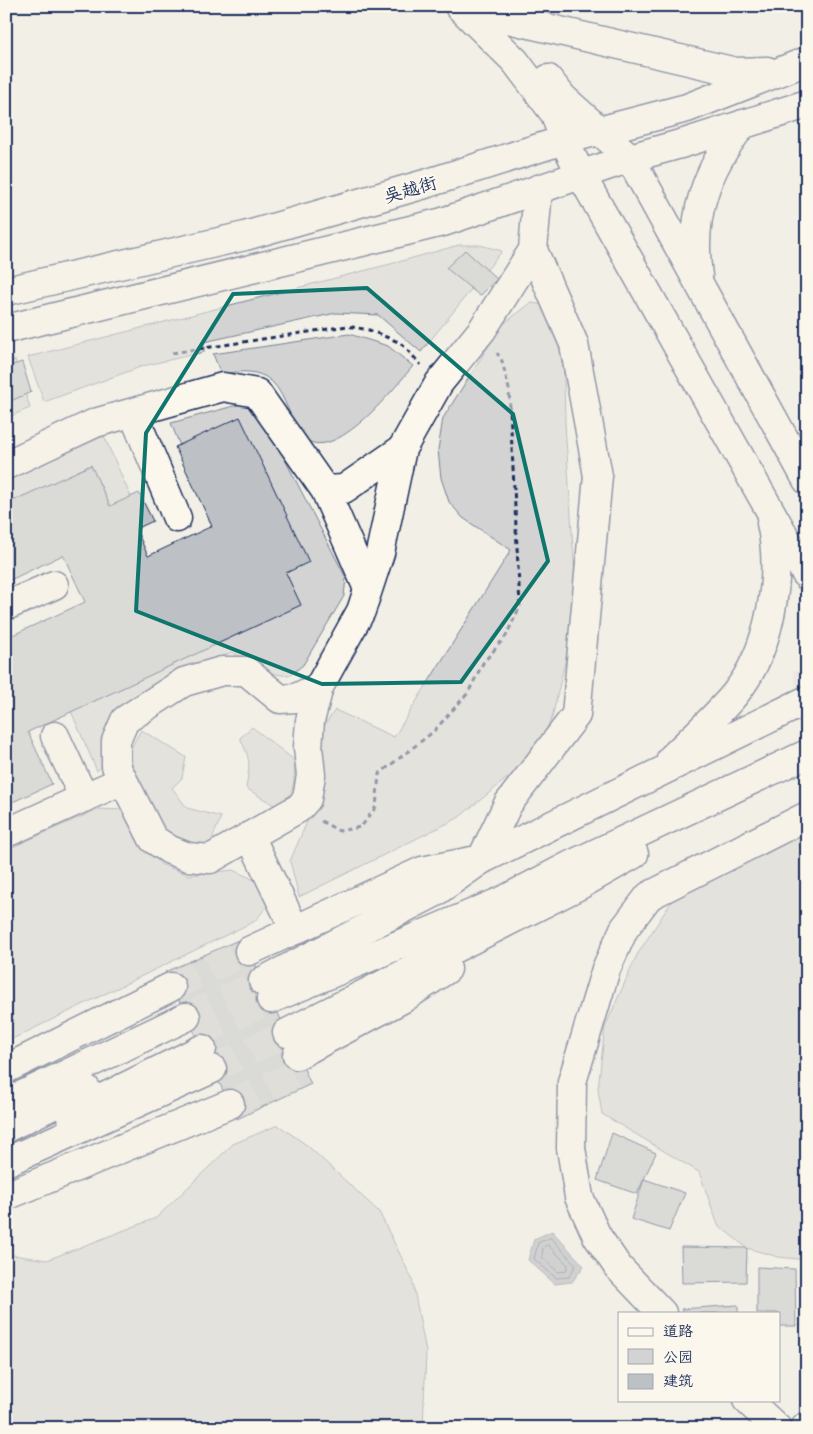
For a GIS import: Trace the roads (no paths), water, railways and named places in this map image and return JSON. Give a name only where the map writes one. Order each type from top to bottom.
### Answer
[{"type":"main road","points":[[459,6],[515,61],[555,114],[564,140],[581,175],[807,576]]},
{"type":"main road","points":[[464,6],[491,15],[736,72],[795,66]]},
{"type":"main road","points":[[491,15],[563,98],[630,158],[805,475]]},
{"type":"main road","name":"吴越街","points":[[6,291],[245,236],[425,184],[564,140],[687,108],[795,66]]},
{"type":"main road","points":[[6,329],[443,222],[630,158],[807,104]]},
{"type":"main road","points":[[698,282],[695,256],[700,204],[707,182],[717,162],[728,142],[743,124]]},
{"type":"main road","points":[[308,747],[280,699],[246,671],[222,671],[184,682],[125,720],[116,740],[116,766],[153,839],[170,850],[188,858],[210,859],[299,808],[307,799],[312,775],[308,747],[310,720],[319,687],[361,611],[380,553],[402,449],[439,383],[482,330],[533,250],[538,189]]},
{"type":"main road","points":[[481,860],[508,804],[576,715],[598,476],[574,344],[533,250]]},
{"type":"main road","points":[[6,465],[95,423],[223,388],[257,394],[335,489],[368,589]]},
{"type":"main road","points":[[133,413],[177,518]]},
{"type":"main road","points":[[335,489],[402,449]]},
{"type":"main road","points":[[656,774],[736,694],[757,656],[771,615],[775,588],[776,560],[768,507]]},
{"type":"main road","points":[[6,606],[54,585]]},
{"type":"main road","points":[[280,699],[296,698],[319,687]]},
{"type":"main road","points":[[275,1008],[481,860],[807,700]]},
{"type":"main road","points":[[56,736],[84,798]]},
{"type":"main road","points":[[275,1008],[502,901],[571,865],[807,754]]},
{"type":"main road","points":[[275,1008],[402,999],[578,886],[750,787],[807,758]]},
{"type":"main road","points":[[6,833],[123,780]]},
{"type":"main road","points":[[661,1312],[618,1267],[597,1236],[579,1197],[571,1148],[572,1082],[606,969],[624,929],[648,896],[807,816]]},
{"type":"main road","points":[[250,836],[295,930],[275,1008]]},
{"type":"main road","points":[[295,930],[422,871],[481,860]]},
{"type":"main road","points":[[275,1008],[578,886]]},
{"type":"main road","points":[[6,1070],[200,1044]]},
{"type":"main road","points":[[6,1090],[200,1044]]},
{"type":"main road","points":[[6,1104],[200,1044]]},
{"type":"main road","points":[[6,1128],[200,1044]]},
{"type":"main road","points":[[6,1146],[200,1044]]},
{"type":"main road","points":[[6,1162],[200,1044]]},
{"type":"main road","points":[[6,1181],[200,1044]]},
{"type":"main road","points":[[6,1196],[200,1044]]},
{"type":"main road","points":[[749,1402],[777,1428]]},
{"type":"water","points":[[552,1231],[584,1266],[572,1282],[555,1284],[528,1260],[534,1239]]},
{"type":"tunnel","points":[[171,987],[249,951]]},
{"type":"tunnel","points":[[186,1017],[263,981]]},
{"type":"tunnel","points":[[196,1035],[271,999]]},
{"type":"tunnel","points":[[212,1069],[287,1033]]},
{"type":"tunnel","points":[[230,1104],[304,1070]]}]
